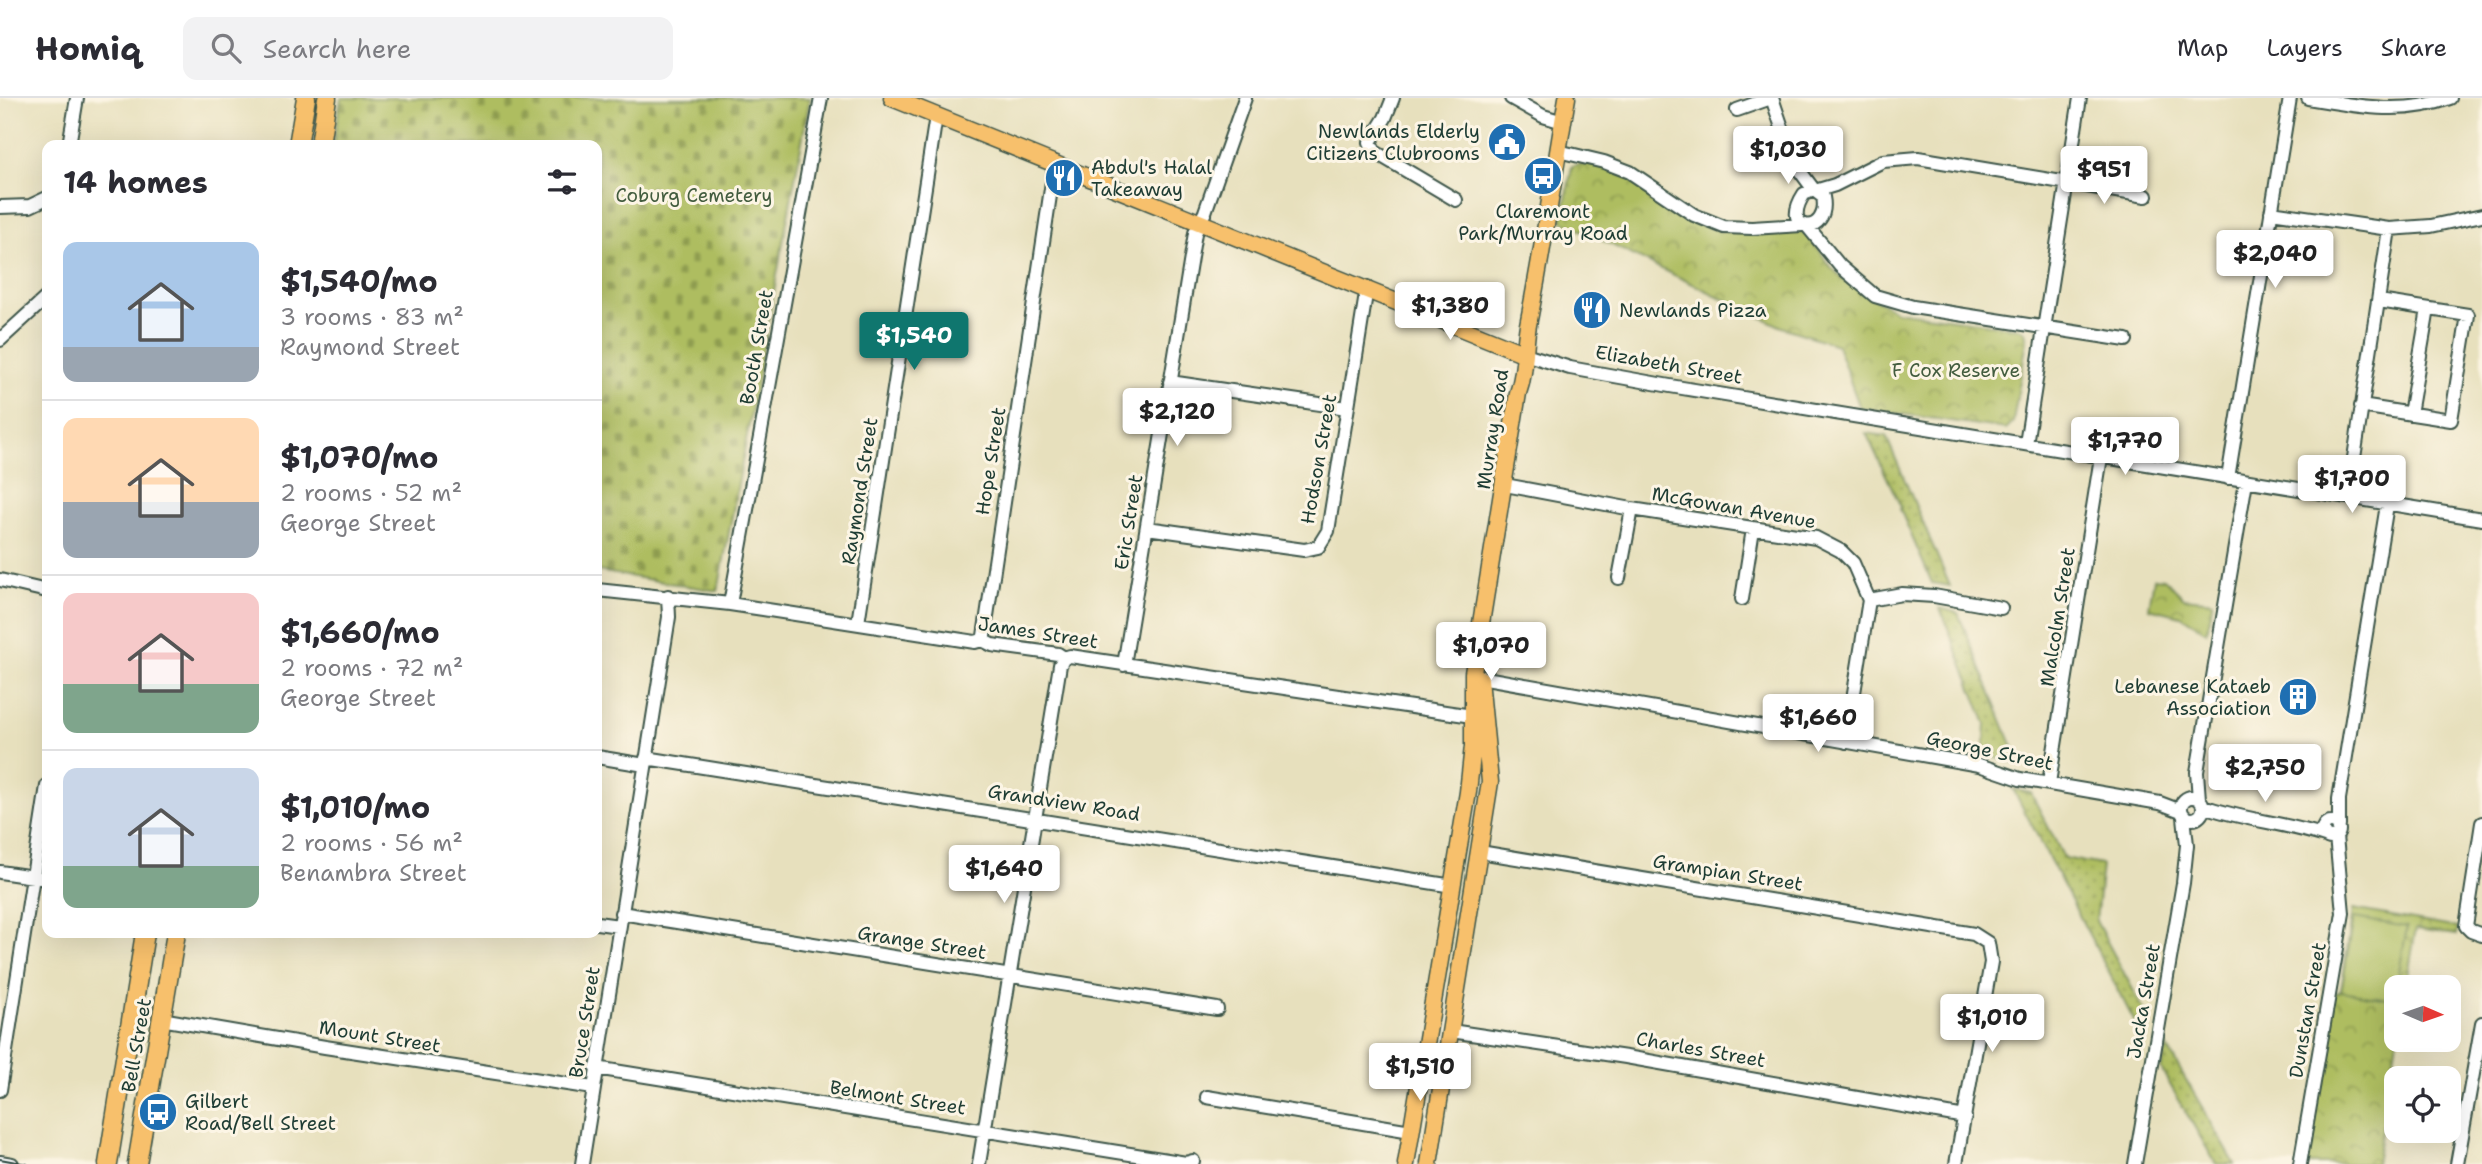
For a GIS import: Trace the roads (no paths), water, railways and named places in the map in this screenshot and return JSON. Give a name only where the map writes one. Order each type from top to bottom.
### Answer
[{"type":"highway","points":[[299,140],[306,98]]},
{"type":"highway","points":[[321,140],[327,98]]},
{"type":"highway","name":"Bell Street","points":[[108,1164],[144,938]]},
{"type":"highway","name":"Bell Street","points":[[137,1164],[175,938]]},
{"type":"main road","name":"Elizabeth Street","points":[[893,98],[1525,354]]},
{"type":"main road","name":"Murray Road","points":[[1406,1164],[1471,770],[1473,673],[1567,98]]},
{"type":"main road","name":"Murray Road","points":[[1429,1164],[1490,782],[1479,644]]},
{"type":"main road","name":"Grampian Street","points":[[1459,848],[1480,852]]},
{"type":"main road","name":"Grandview Road","points":[[1453,886],[1474,889]]},
{"type":"main road","name":"Charles Street","points":[[1429,1026],[1451,1031]]},
{"type":"main road","points":[[1410,1131],[1434,1135]]},
{"type":"street","points":[[70,140],[77,98]]},
{"type":"street","name":"Booth Street","points":[[730,604],[821,98]]},
{"type":"street","name":"Eric Street","points":[[1124,665],[1195,233],[1245,98]]},
{"type":"street","points":[[1393,98],[1385,118],[1370,142],[1375,152],[1456,200]]},
{"type":"street","points":[[1511,98],[1543,116],[1563,122]]},
{"type":"street","points":[[1737,110],[1772,98],[1794,163],[1799,203],[1796,218],[1857,282],[1875,296],[1913,307],[2126,340]]},
{"type":"street","points":[[2026,444],[2080,98]]},
{"type":"street","points":[[2228,478],[2290,98]]},
{"type":"street","points":[[2308,98],[2381,109],[2407,108],[2450,98]]},
{"type":"street","name":"Raymond Street","points":[[858,623],[936,116]]},
{"type":"street","points":[[1558,151],[1604,162],[1630,172],[1675,203],[1709,222],[1736,229],[1814,226],[1825,205],[1848,178]]},
{"type":"street","points":[[1763,227],[1781,221],[1809,191],[1848,178],[1883,161],[1918,158],[2146,196]]},
{"type":"street","name":"Hope Street","points":[[982,640],[1055,162]]},
{"type":"street","points":[[1794,163],[1815,190],[1824,197],[1825,205]]},
{"type":"street","points":[[0,207],[30,206],[42,200]]},
{"type":"street","points":[[2271,212],[2389,229],[2431,226],[2482,215]]},
{"type":"street","points":[[1820,219],[1833,256]]},
{"type":"street","points":[[2348,497],[2389,229]]},
{"type":"street","name":"Hodson Street","points":[[1147,528],[1304,550],[1318,547],[1328,531],[1367,288]]},
{"type":"street","points":[[2361,407],[2451,421],[2468,315],[2379,301]]},
{"type":"street","points":[[0,340],[42,302]]},
{"type":"street","points":[[2410,414],[2428,309]]},
{"type":"street","name":"Elizabeth Street","points":[[1525,354],[1570,368],[2482,519]]},
{"type":"street","points":[[1170,382],[1347,408]]},
{"type":"street","name":"Malcolm Street","points":[[2049,783],[2101,457]]},
{"type":"street","name":"Jacka Street","points":[[2135,1164],[2246,481]]},
{"type":"street","name":"McGowan Avenue","points":[[1505,485],[1632,509],[1816,538],[1841,551],[1857,570],[1869,600]]},
{"type":"street","points":[[2330,831],[2339,799],[2387,505]]},
{"type":"street","points":[[1619,578],[1632,509]]},
{"type":"street","points":[[1742,599],[1753,529]]},
{"type":"street","points":[[0,580],[42,590]]},
{"type":"street","name":"James Street","points":[[602,590],[730,604],[975,642],[982,640],[992,645],[1058,654],[1064,658],[1070,656],[1472,716]]},
{"type":"street","points":[[1846,742],[1869,600],[1902,594],[1934,596],[2001,608]]},
{"type":"street","name":"Bruce Street","points":[[582,1164],[669,617],[668,596]]},
{"type":"street","points":[[979,1164],[1034,818],[1060,665],[1064,658]]},
{"type":"street","name":"George Street","points":[[1480,677],[1979,765],[2010,776],[2330,831]]},
{"type":"street","name":"Grandview Road","points":[[602,757],[646,761],[1034,818],[1453,886]]},
{"type":"street","points":[[0,1090],[42,818]]},
{"type":"street","points":[[2482,823],[2466,926],[2482,935]]},
{"type":"street","name":"Dunstan Street","points":[[2300,1164],[2343,913],[2330,831]]},
{"type":"street","name":"Grampian Street","points":[[1480,852],[1974,934],[1988,943],[1991,962],[1965,1117]]},
{"type":"street","points":[[0,872],[42,878]]},
{"type":"street","name":"Grange Street","points":[[602,922],[620,920],[1010,976],[1217,1009]]},
{"type":"street","name":"Mount Street","points":[[161,1019],[593,1088]]},
{"type":"street","points":[[2457,1164],[2482,1023]]},
{"type":"street","name":"Charles Street","points":[[1451,1031],[1626,1057],[1965,1117]]},
{"type":"street","name":"Belmont Street","points":[[596,1068],[984,1131],[1125,1158],[1186,1163],[1193,1161]]},
{"type":"street","points":[[1207,1097],[1410,1131]]},
{"type":"street","points":[[1956,1164],[1965,1117]]},
{"type":"street","points":[[0,1162],[12,1164]]},
{"type":"tram line","points":[[0,1159],[27,1164]]},
{"type":"place","name":"Newlands Elderly Citizens Clubrooms","points":[[1507,142]]},
{"type":"place","name":"Claremont Park/Murray Road","points":[[1543,176]]},
{"type":"place","name":"Abdul's Halal Takeaway","points":[[1064,178]]},
{"type":"place","name":"Newlands Pizza","points":[[1592,310]]},
{"type":"place","name":"Lebanese Kataeb Association","points":[[2298,697]]},
{"type":"place","name":"Gilbert Road/Bell Street","points":[[158,1112]]},
{"type":"park label","name":"Coburg Cemetery","points":[[694,195]]},
{"type":"park label","name":"F Cox Reserve","points":[[1956,370]]}]
